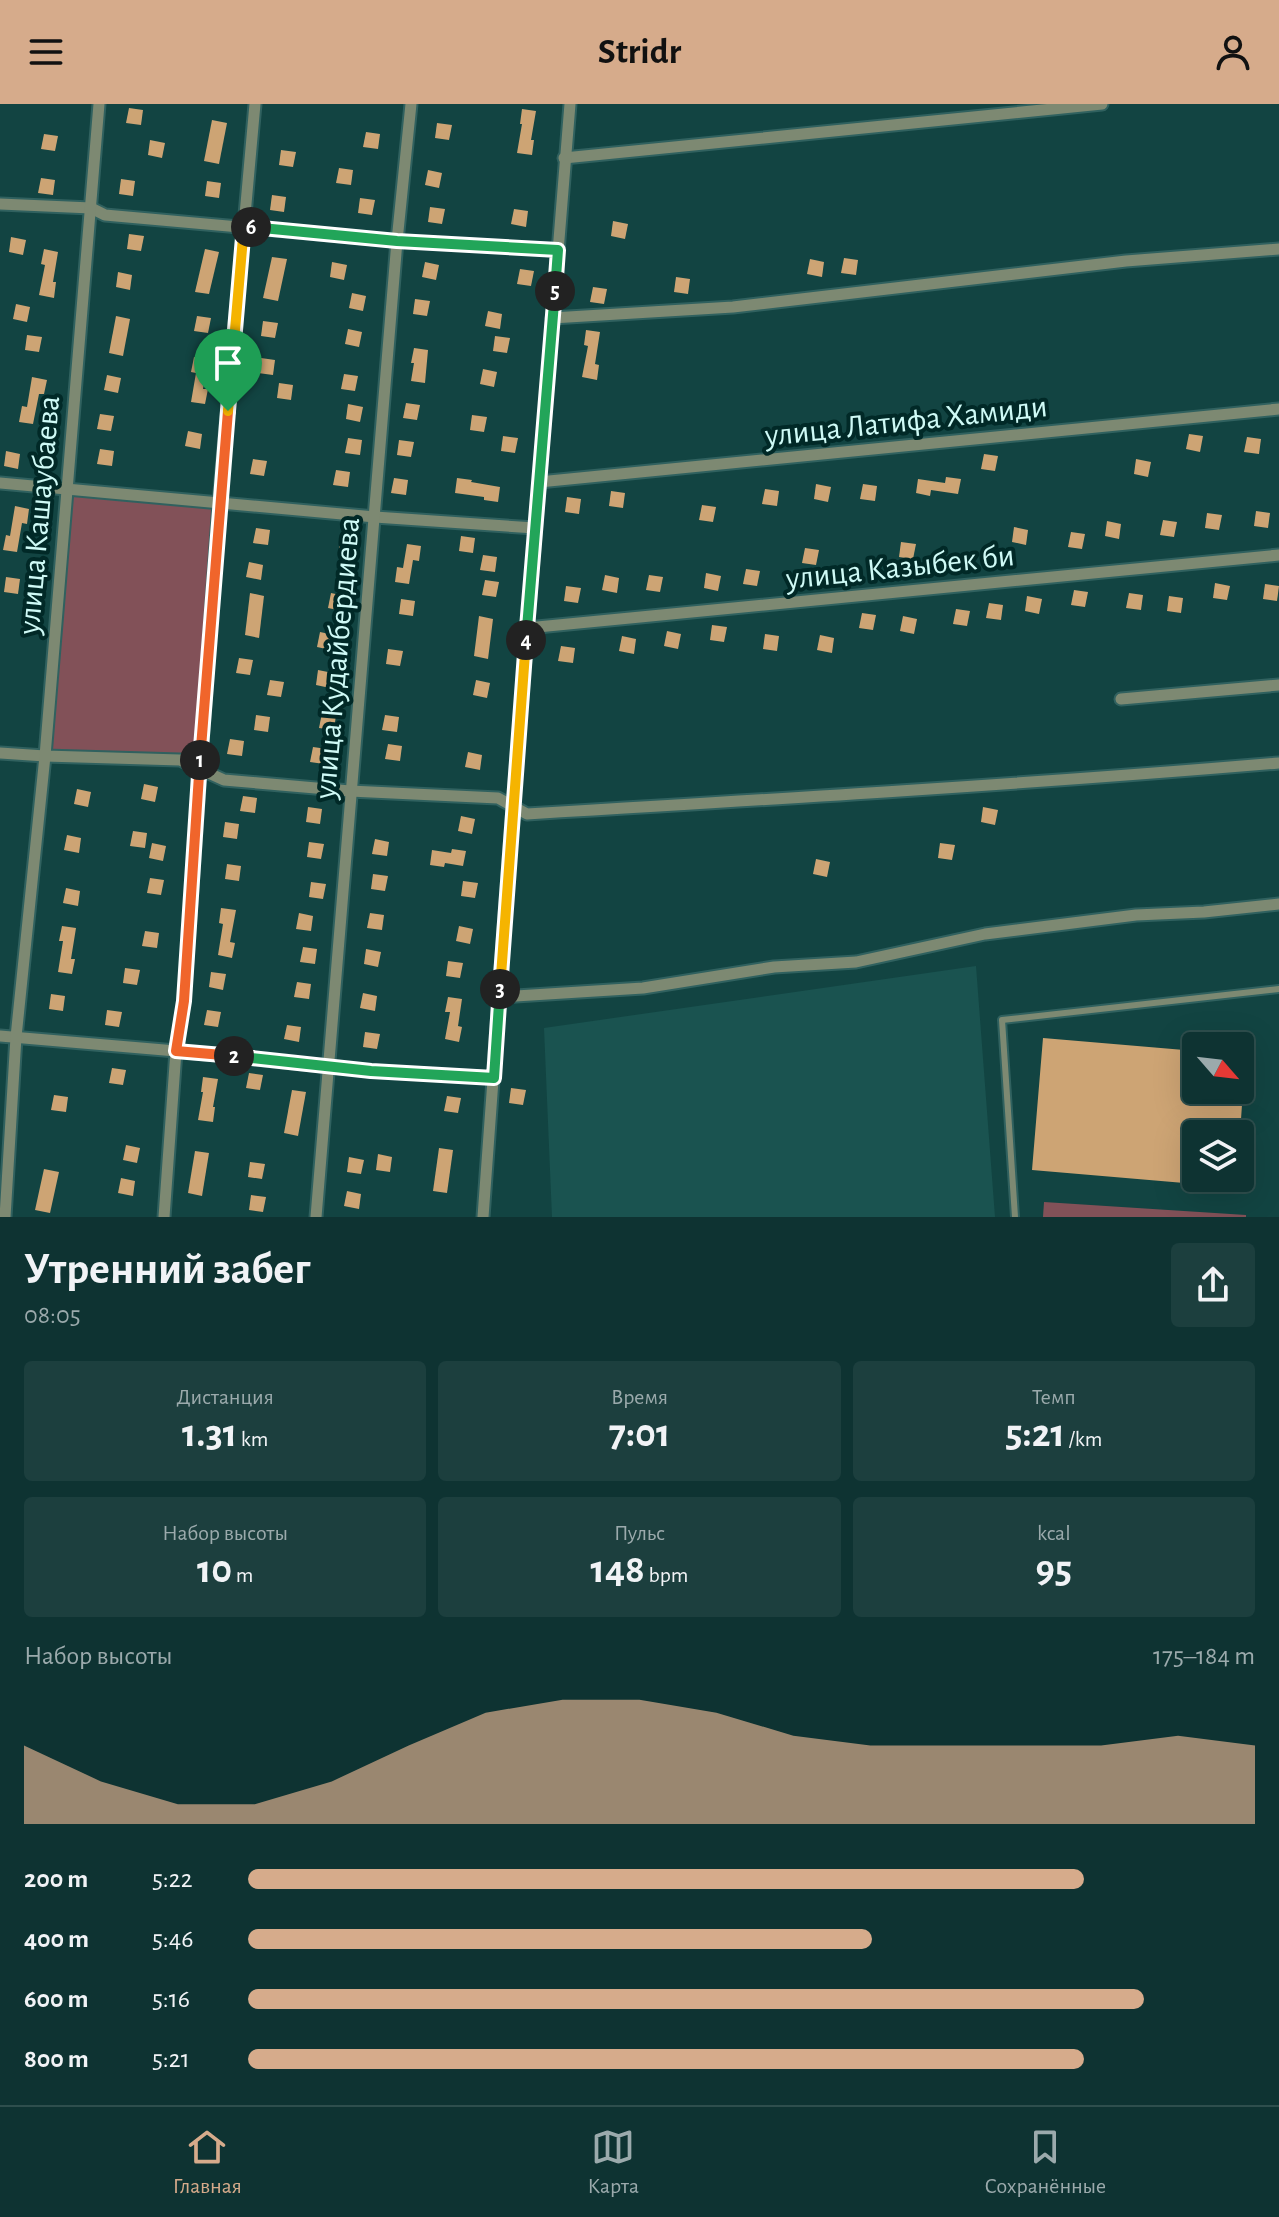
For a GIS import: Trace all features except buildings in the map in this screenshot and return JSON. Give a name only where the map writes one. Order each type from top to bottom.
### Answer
[{"type":"street","name":"улица Кашаубаева","points":[[5,1217],[16,1037],[45,756],[99,104]]},
{"type":"street","points":[[164,1217],[176,1051],[184,1001],[219,503],[255,104]]},
{"type":"street","name":"улица Кудайбердиева","points":[[316,1217],[411,104]]},
{"type":"street","points":[[483,1217],[570,104]]},
{"type":"street","points":[[564,158],[1102,104]]},
{"type":"street","points":[[0,204],[91,208],[105,215],[397,241],[558,250]]},
{"type":"street","points":[[552,318],[733,307],[1126,261],[1279,249]]},
{"type":"street","name":"улица Латифа Хамиди","points":[[539,482],[1279,409]]},
{"type":"street","points":[[0,483],[375,517],[535,528]]},
{"type":"street","name":"улица Казыбек би","points":[[527,628],[1279,555]]},
{"type":"street","points":[[1121,699],[1279,685]]},
{"type":"street","points":[[0,753],[180,760],[224,780],[350,791],[498,798],[527,814],[1124,776],[1279,763]]},
{"type":"street","points":[[500,997],[643,988],[774,967],[856,962],[985,934],[1136,915],[1279,904]]},
{"type":"street","points":[[0,1036],[371,1071],[494,1078]]},
{"type":"lane","points":[[1015,1217],[1002,1020],[1279,989]]},
{"type":"shaded area","points":[[66,488],[219,503],[199,769],[180,760],[45,756]]},
{"type":"shaded area","points":[[976,966],[995,1217],[552,1217],[544,1028]]},
{"type":"shaded area","points":[[1044,1202],[1246,1215],[1246,1217],[1043,1217]]},
{"type":"route","points":[[244,226],[397,241],[558,250],[494,1078],[371,1071],[176,1051],[184,1001],[228,411],[244,226]]}]
